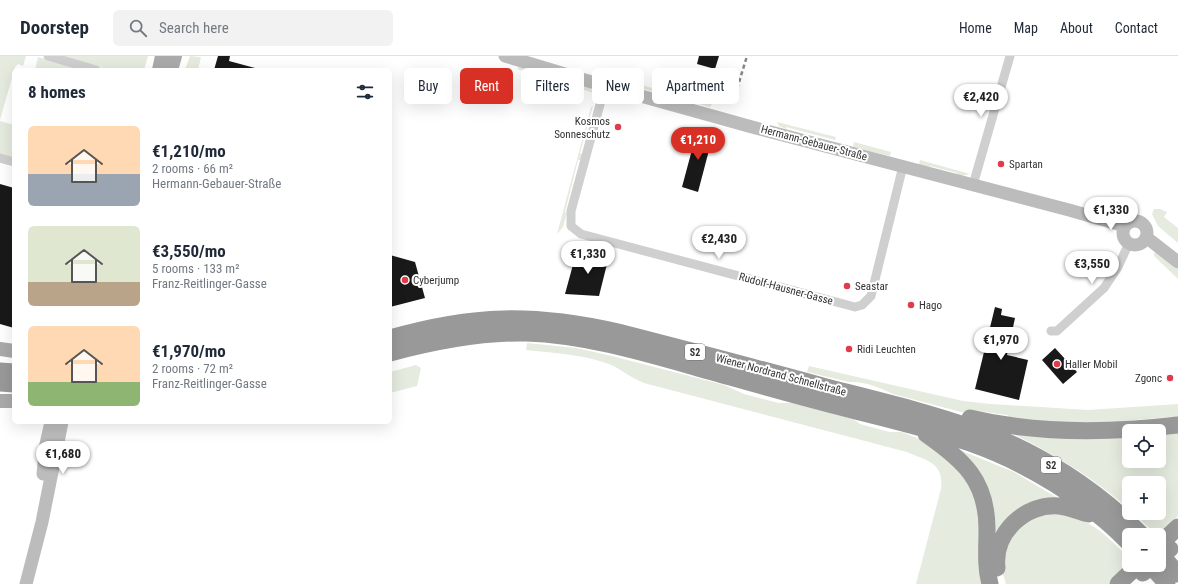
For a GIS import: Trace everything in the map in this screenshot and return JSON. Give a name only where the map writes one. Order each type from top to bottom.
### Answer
[{"type":"highway","name":"Wiener Nordrand Schnellstraße","points":[[392,338],[470,320],[519,318],[567,322],[618,332],[946,419],[1007,442],[1039,457],[1090,491],[1134,528]]},
{"type":"highway","name":"Wiener Nordrand Schnellstraße","points":[[392,353],[451,339],[479,335],[527,333],[576,338],[626,350],[914,426],[971,443],[1000,455],[1050,482],[1099,516],[1122,537]]},
{"type":"highway","points":[[0,371],[12,372]]},
{"type":"highway","points":[[0,383],[12,384]]},
{"type":"highway","points":[[946,419],[962,416],[999,424],[1061,429],[1122,429],[1178,425]]},
{"type":"highway","points":[[914,426],[956,456],[968,469],[974,479],[984,501],[986,515],[987,568],[990,584]]},
{"type":"highway","points":[[1000,584],[996,564],[1001,541],[1010,526],[1026,513],[1042,507],[1058,506],[1099,516]]},
{"type":"highway","points":[[1166,546],[1178,527]]},
{"type":"highway","points":[[1166,550],[1178,574]]},
{"type":"highway","points":[[1118,584],[1139,572]]},
{"type":"highway","points":[[1146,572],[1167,584]]},
{"type":"main road","points":[[159,68],[162,56]]},
{"type":"main road","points":[[172,68],[175,56]]},
{"type":"main road","points":[[0,349],[12,351]]},
{"type":"main road","points":[[0,401],[12,401]]},
{"type":"street","points":[[48,56],[89,68]]},
{"type":"street","name":"Hermann-Gebauer-Straße","points":[[505,56],[592,82]]},
{"type":"street","points":[[973,185],[1010,56]]},
{"type":"street","name":"Hermann-Gebauer-Straße","points":[[644,96],[1125,226],[1131,221],[1140,222],[1146,228],[1146,237],[1167,251],[1178,262]]},
{"type":"street","name":"Rudolf-Hausner-Gasse","points":[[600,104],[572,211],[571,226],[581,234],[854,307],[862,305],[870,296],[903,166]]},
{"type":"street","points":[[0,158],[12,161]]},
{"type":"street","points":[[1125,226],[1123,235],[1129,243],[1141,243],[1146,237]]},
{"type":"street","points":[[1051,331],[1057,331],[1104,288],[1118,266],[1129,243]]},
{"type":"street","points":[[42,522],[46,444],[51,424]]},
{"type":"street","points":[[26,584],[42,522],[62,424]]},
{"type":"shaded area","points":[[0,56],[26,56],[23,66],[18,64],[15,68],[12,68],[12,78],[0,120]]},
{"type":"shaded area","points":[[61,56],[148,56],[145,68],[103,68]]},
{"type":"shaded area","points":[[190,56],[201,57],[198,68],[186,68]]},
{"type":"shaded area","points":[[38,57],[79,68],[35,68]]},
{"type":"shaded area","points":[[520,66],[524,68],[521,68],[521,70],[517,69]]},
{"type":"shaded area","points":[[584,85],[589,87],[592,92],[584,90]]},
{"type":"shaded area","points":[[644,86],[652,88],[652,91],[644,89]]},
{"type":"shaded area","points":[[699,104],[712,104],[710,107]]},
{"type":"shaded area","points":[[593,106],[580,153],[582,154],[581,160],[578,160],[565,212],[567,213],[563,227],[557,234],[591,107]]},
{"type":"shaded area","points":[[0,121],[12,124],[12,158],[0,155]]},
{"type":"shaded area","points":[[777,122],[836,137],[835,140],[786,127],[786,129],[779,126]]},
{"type":"shaded area","points":[[854,142],[891,152],[890,156],[853,147]]},
{"type":"shaded area","points":[[920,160],[970,174],[961,176],[956,175],[957,173],[930,166],[919,165]]},
{"type":"shaded area","points":[[1154,209],[1160,209],[1167,212],[1164,217],[1178,228],[1178,243],[1158,226],[1152,214]]},
{"type":"shaded area","points":[[1155,250],[1178,269],[1178,279],[1154,256]]},
{"type":"shaded area","points":[[527,343],[576,348],[612,356],[724,385],[744,394],[779,403],[793,403],[853,419],[860,424],[889,432],[902,432],[927,442],[963,471],[979,505],[983,584],[916,584],[941,489],[940,473],[933,464],[907,452],[644,383],[611,365],[596,360],[566,354],[526,350]]},
{"type":"shaded area","points":[[416,365],[421,368],[417,386],[392,392],[392,371]]},
{"type":"shaded area","points":[[809,366],[963,401],[991,404],[1088,410],[1178,404],[1178,420],[1170,417],[1135,420],[1116,424],[1012,420],[1007,415],[978,411],[961,412],[893,394],[866,384],[849,382],[807,372]]},
{"type":"shaded area","points":[[1003,429],[1122,433],[1122,468],[1166,468],[1166,431],[1178,430],[1178,516],[1166,528],[1149,528],[1141,520],[1166,520],[1166,476],[1122,476],[1122,503],[1085,475],[1037,446]]},
{"type":"shaded area","points":[[962,451],[1014,472],[1066,503],[1047,503],[995,548],[961,454]]},
{"type":"shaded area","points":[[1055,512],[1087,523],[1106,536],[1122,551],[1122,571],[1109,584],[1006,584],[1002,562],[1007,542],[1023,522]]},
{"type":"building","points":[[218,56],[230,56],[229,61],[255,68],[215,68]]},
{"type":"building","points":[[699,56],[719,56],[715,68],[697,64]]},
{"type":"building","points":[[697,131],[713,135],[698,192],[682,187]]},
{"type":"building","points":[[0,184],[12,187],[12,327],[0,324]]},
{"type":"building","points":[[588,250],[609,256],[599,296],[565,294],[574,261],[584,264]]},
{"type":"building","name":"Cyberjump","points":[[392,256],[415,262],[425,298],[392,306]]},
{"type":"building","points":[[995,307],[1002,309],[1001,315],[1015,318],[1007,355],[1028,360],[1019,400],[975,389]]},
{"type":"building","name":"Haller Mobil","points":[[1055,348],[1077,372],[1063,384],[1042,360]]},
{"type":"railway","points":[[739,82],[747,56]]},
{"type":"place","name":"Kosmos Sonneschutz","points":[[618,127]]},
{"type":"place","name":"Spartan","points":[[1001,164]]},
{"type":"place","name":"Cyberjump","points":[[405,280]]},
{"type":"place","name":"Seastar","points":[[847,286]]},
{"type":"place","name":"Hago","points":[[911,305]]},
{"type":"place","name":"Ridi Leuchten","points":[[849,349]]},
{"type":"place","name":"Haller Mobil","points":[[1057,364]]},
{"type":"place","name":"Zgonc","points":[[1170,378]]}]
